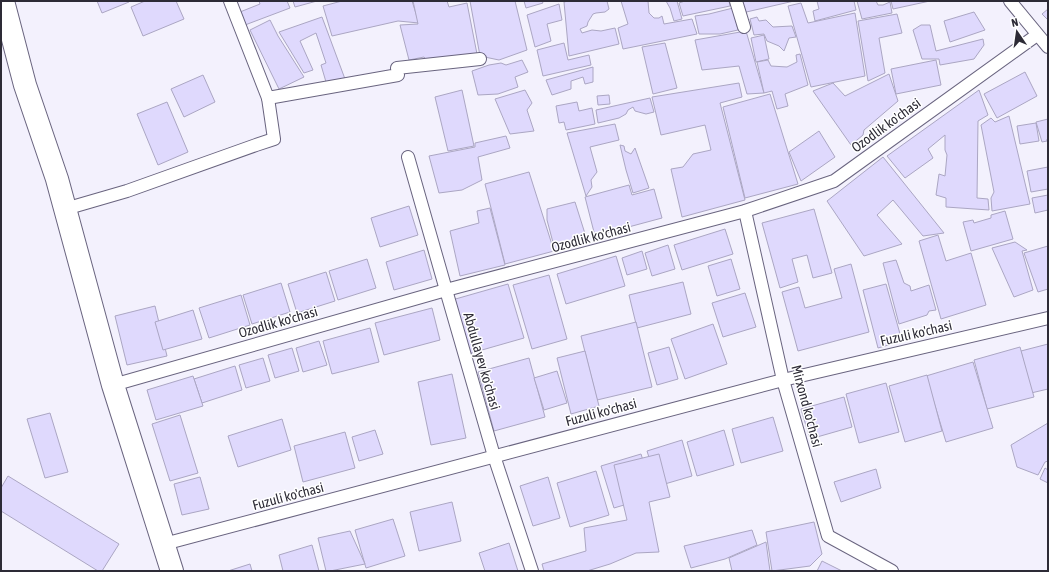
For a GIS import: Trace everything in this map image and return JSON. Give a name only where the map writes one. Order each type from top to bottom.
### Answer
[{"type":"street","points":[[3,1],[25,85],[66,209],[114,385],[172,571]]},
{"type":"lane","points":[[66,209],[127,191],[274,139],[268,98],[230,1]]},
{"type":"lane","points":[[736,1],[744,27]]},
{"type":"lane","points":[[1010,1],[1048,47]]},
{"type":"lane","name":"Ozodlik ko'chasi","points":[[114,385],[446,290],[745,211],[834,181],[1037,35]]},
{"type":"lane","points":[[268,98],[398,75],[397,68],[480,59]]},
{"type":"lane","name":"Abdullayev ko'chasi","points":[[408,157],[494,456],[532,571]]},
{"type":"lane","name":"Mirxond ko'chasi","points":[[745,211],[783,380],[828,536],[892,571]]},
{"type":"lane","name":"Fuzuli ko'chasi","points":[[164,544],[783,380],[1048,318]]},
{"type":"building","points":[[97,1],[129,1],[129,2],[102,13]]},
{"type":"building","points":[[145,1],[176,1],[184,19],[143,36],[131,7]]},
{"type":"building","points":[[259,1],[287,1],[290,8],[245,25],[240,12],[260,4]]},
{"type":"building","points":[[293,1],[317,1],[295,7]]},
{"type":"building","points":[[342,1],[412,1],[419,23],[398,21],[332,36],[323,6]]},
{"type":"building","points":[[413,1],[447,1],[449,7],[467,3],[477,54],[428,62],[424,57],[409,60],[400,25],[418,24]]},
{"type":"building","points":[[470,1],[515,1],[527,50],[499,60],[480,56]]},
{"type":"building","points":[[524,1],[542,1],[543,3],[526,8]]},
{"type":"building","points":[[607,1],[609,9],[605,12],[593,14],[587,26],[580,29],[582,33],[592,30],[601,31],[615,28],[619,44],[569,56],[564,2]]},
{"type":"building","points":[[621,1],[648,1],[649,13],[654,18],[659,18],[662,16],[664,24],[692,19],[697,34],[623,49],[618,28],[628,24]]},
{"type":"building","points":[[666,1],[677,1],[682,19],[674,21]]},
{"type":"building","points":[[685,1],[729,1],[730,6],[683,16],[679,3]]},
{"type":"building","points":[[740,1],[794,1],[742,13]]},
{"type":"building","points":[[817,1],[854,1],[856,10],[815,21],[813,11],[819,9]]},
{"type":"building","points":[[857,1],[876,1],[878,5],[883,5],[890,2],[892,13],[862,19]]},
{"type":"building","points":[[891,1],[930,1],[893,9]]},
{"type":"building","points":[[801,3],[808,23],[855,13],[865,76],[811,87],[788,6]]},
{"type":"building","points":[[559,4],[562,20],[547,24],[551,41],[535,47],[527,15]]},
{"type":"building","points":[[733,8],[738,30],[720,34],[699,34],[695,16]]},
{"type":"building","points":[[1048,9],[1048,20],[1042,14]]},
{"type":"building","points":[[974,12],[985,30],[950,42],[944,21]]},
{"type":"building","points":[[897,14],[902,33],[879,38],[885,73],[868,81],[858,21]]},
{"type":"building","points":[[322,17],[345,79],[326,82],[321,65],[326,63],[316,33],[300,41],[313,70],[304,73],[279,32]]},
{"type":"building","points":[[757,17],[759,21],[766,20],[773,27],[792,26],[796,37],[789,38],[784,51],[779,46],[767,41],[764,34],[754,35],[750,19]]},
{"type":"building","points":[[270,20],[278,36],[304,77],[279,89],[250,30]]},
{"type":"building","points":[[921,25],[930,25],[936,51],[983,39],[984,45],[974,59],[940,65],[939,59],[922,59],[913,30]]},
{"type":"building","points":[[746,31],[764,93],[747,94],[739,66],[702,70],[695,40]]},
{"type":"building","points":[[764,35],[769,59],[756,62],[751,38]]},
{"type":"building","points":[[564,43],[568,60],[589,55],[591,65],[543,76],[537,50]]},
{"type":"building","points":[[665,43],[677,88],[653,94],[642,47]]},
{"type":"building","points":[[800,54],[808,85],[785,94],[788,106],[777,109],[772,91],[764,93],[757,62],[768,60],[771,66],[787,67],[797,62],[796,55]]},
{"type":"building","points":[[522,60],[528,72],[515,77],[518,87],[498,94],[478,95],[472,71],[489,65],[501,63],[506,65]]},
{"type":"building","points":[[936,60],[941,85],[896,94],[891,69]]},
{"type":"building","points":[[593,67],[593,82],[585,84],[583,77],[571,81],[571,89],[552,95],[546,80]]},
{"type":"building","points":[[1025,72],[1037,96],[997,118],[984,94]]},
{"type":"building","points":[[889,74],[898,101],[864,130],[863,135],[851,145],[813,91],[833,83],[845,96]]},
{"type":"building","points":[[203,75],[215,102],[184,117],[171,89]]},
{"type":"building","points":[[739,83],[742,97],[720,103],[745,200],[682,217],[671,169],[683,167],[693,154],[711,150],[705,125],[661,135],[652,97]]},
{"type":"building","points":[[462,90],[474,146],[448,151],[435,97]]},
{"type":"building","points":[[525,90],[532,103],[527,110],[534,131],[510,134],[495,99]]},
{"type":"building","points":[[979,90],[988,115],[978,121],[977,198],[988,199],[989,210],[946,207],[946,198],[936,195],[939,174],[945,176],[947,155],[945,150],[945,135],[928,149],[933,158],[905,178],[887,156]]},
{"type":"building","points":[[770,94],[798,184],[745,198],[723,107]]},
{"type":"building","points":[[609,95],[610,104],[598,105],[597,96]]},
{"type":"building","points":[[650,98],[654,112],[646,114],[635,111],[633,107],[619,118],[598,123],[596,110]]},
{"type":"building","points":[[167,102],[188,152],[158,165],[137,114]]},
{"type":"building","points":[[577,102],[579,111],[592,108],[595,124],[566,130],[564,122],[559,123],[556,106]]},
{"type":"building","points":[[1009,116],[1030,204],[992,211],[991,198],[994,192],[981,125],[991,118],[995,122]]},
{"type":"building","points":[[1048,119],[1048,138],[1047,141],[1042,142],[1036,122]]},
{"type":"building","points":[[1036,123],[1039,141],[1020,144],[1017,126]]},
{"type":"building","points":[[615,124],[619,140],[590,147],[597,172],[591,180],[592,187],[586,196],[567,133]]},
{"type":"building","points":[[819,131],[835,157],[801,181],[789,152]]},
{"type":"building","points":[[506,136],[510,148],[478,157],[482,180],[462,190],[439,193],[429,156],[475,147],[475,143]]},
{"type":"building","points":[[620,145],[624,146],[625,151],[631,154],[635,148],[649,188],[633,193]]},
{"type":"building","points":[[883,157],[944,233],[923,236],[893,200],[877,215],[902,244],[864,256],[827,201]]},
{"type":"building","points":[[1048,167],[1048,189],[1031,192],[1027,171]]},
{"type":"building","points":[[529,172],[554,251],[505,264],[485,184]]},
{"type":"building","points":[[629,185],[632,195],[654,189],[662,218],[595,236],[585,197]]},
{"type":"building","points":[[1048,195],[1048,210],[1035,213],[1032,198]]},
{"type":"building","points":[[575,202],[587,240],[555,250],[547,220],[547,209]]},
{"type":"building","points":[[409,206],[418,235],[380,247],[371,218]]},
{"type":"building","points":[[490,208],[505,265],[460,276],[450,231],[479,223],[477,211]]},
{"type":"building","points":[[814,209],[832,273],[813,278],[807,255],[792,259],[798,282],[780,288],[762,223]]},
{"type":"building","points":[[1005,211],[1013,239],[971,251],[963,222],[973,220],[974,223],[991,218],[991,215]]},
{"type":"building","points":[[725,229],[733,254],[682,270],[674,245]]},
{"type":"building","points":[[938,235],[946,261],[971,253],[986,305],[941,319],[919,241]]},
{"type":"building","points":[[1015,242],[1027,250],[1022,251],[1033,290],[1014,297],[992,248]]},
{"type":"building","points":[[668,245],[675,269],[652,276],[645,253]]},
{"type":"building","points":[[1048,246],[1048,289],[1038,292],[1024,253]]},
{"type":"building","points":[[424,250],[432,279],[394,290],[386,262]]},
{"type":"building","points":[[642,251],[647,269],[627,275],[622,258]]},
{"type":"building","points":[[616,256],[625,286],[566,304],[557,274]]},
{"type":"building","points":[[367,259],[376,288],[338,300],[329,271]]},
{"type":"building","points":[[731,259],[740,289],[717,296],[708,266]]},
{"type":"building","points":[[896,260],[904,283],[910,286],[911,291],[929,285],[936,310],[929,311],[927,315],[899,324],[883,263]]},
{"type":"building","points":[[851,264],[869,332],[798,351],[782,292],[799,287],[805,308],[842,298],[834,269]]},
{"type":"building","points":[[326,272],[335,301],[297,313],[288,284]]},
{"type":"building","points":[[549,275],[567,339],[532,349],[513,285]]},
{"type":"building","points":[[683,282],[691,314],[637,328],[629,295]]},
{"type":"building","points":[[281,283],[290,312],[252,324],[243,295]]},
{"type":"building","points":[[508,284],[524,338],[468,354],[452,300]]},
{"type":"building","points":[[886,284],[902,341],[878,348],[863,290]]},
{"type":"building","points":[[745,293],[756,327],[723,337],[712,303]]},
{"type":"building","points":[[241,295],[250,325],[209,338],[199,308]]},
{"type":"building","points":[[155,306],[167,356],[127,365],[115,316]]},
{"type":"building","points":[[432,308],[440,340],[384,355],[375,323]]},
{"type":"building","points":[[193,310],[202,339],[163,350],[155,322]]},
{"type":"building","points":[[636,322],[652,387],[597,400],[581,336]]},
{"type":"building","points":[[713,324],[727,364],[685,379],[671,339]]},
{"type":"building","points":[[370,328],[379,362],[332,374],[323,341]]},
{"type":"building","points":[[319,341],[327,365],[303,372],[296,348]]},
{"type":"building","points":[[1048,344],[1048,389],[1031,393],[1021,351]]},
{"type":"building","points":[[669,347],[678,379],[657,385],[648,353]]},
{"type":"building","points":[[1020,347],[1034,397],[987,409],[974,360]]},
{"type":"building","points":[[292,348],[299,371],[275,378],[268,355]]},
{"type":"building","points":[[585,351],[599,406],[571,414],[557,358]]},
{"type":"building","points":[[263,358],[270,381],[246,388],[239,365]]},
{"type":"building","points":[[529,358],[545,417],[494,431],[478,372]]},
{"type":"building","points":[[973,362],[993,428],[946,442],[926,376]]},
{"type":"building","points":[[235,366],[242,390],[202,403],[194,379]]},
{"type":"building","points":[[557,371],[567,403],[544,410],[534,378]]},
{"type":"building","points":[[452,374],[466,438],[431,445],[418,382]]},
{"type":"building","points":[[927,375],[942,431],[905,442],[889,386]]},
{"type":"building","points":[[193,376],[203,406],[156,420],[147,390]]},
{"type":"building","points":[[886,383],[899,432],[859,443],[846,394]]},
{"type":"building","points":[[844,397],[852,427],[810,439],[801,409]]},
{"type":"building","points":[[50,413],[68,472],[45,478],[27,419]]},
{"type":"building","points":[[180,415],[198,473],[170,481],[152,424]]},
{"type":"building","points":[[773,417],[783,451],[741,463],[732,429]]},
{"type":"building","points":[[282,419],[291,450],[238,467],[228,436]]},
{"type":"building","points":[[1048,423],[1048,461],[1045,462],[1038,475],[1017,467],[1011,445]]},
{"type":"building","points":[[375,430],[383,454],[359,461],[352,437]]},
{"type":"building","points":[[724,430],[734,465],[697,476],[687,442]]},
{"type":"building","points":[[345,432],[355,468],[303,482],[294,446]]},
{"type":"building","points":[[682,440],[692,476],[658,486],[647,451]]},
{"type":"building","points":[[641,454],[654,496],[614,508],[601,466]]},
{"type":"building","points":[[659,454],[670,497],[649,502],[659,552],[636,553],[610,564],[587,571],[544,571],[542,564],[586,551],[584,528],[627,520],[614,465]]},
{"type":"building","points":[[1045,468],[1048,470],[1048,483],[1040,479]]},
{"type":"building","points":[[876,469],[881,488],[841,502],[834,482]]},
{"type":"building","points":[[596,471],[609,515],[570,527],[557,483]]},
{"type":"building","points":[[8,476],[119,544],[102,571],[98,571],[1,511],[1,488]]},
{"type":"building","points":[[200,477],[209,509],[182,515],[174,484]]},
{"type":"building","points":[[548,477],[560,518],[533,526],[520,486]]},
{"type":"building","points":[[452,502],[461,541],[419,551],[410,512]]},
{"type":"building","points":[[393,519],[405,556],[366,568],[355,530]]},
{"type":"building","points":[[814,522],[822,554],[810,566],[772,571],[766,532]]},
{"type":"building","points":[[752,530],[757,545],[725,559],[691,568],[684,546]]},
{"type":"building","points":[[350,531],[365,564],[326,571],[318,538]]},
{"type":"building","points":[[766,542],[770,571],[732,571],[729,558]]},
{"type":"building","points":[[509,543],[518,571],[485,571],[479,553]]},
{"type":"building","points":[[312,545],[319,571],[283,571],[279,555]]},
{"type":"building","points":[[822,561],[842,571],[817,571]]},
{"type":"building","points":[[250,564],[252,571],[228,571]]}]
